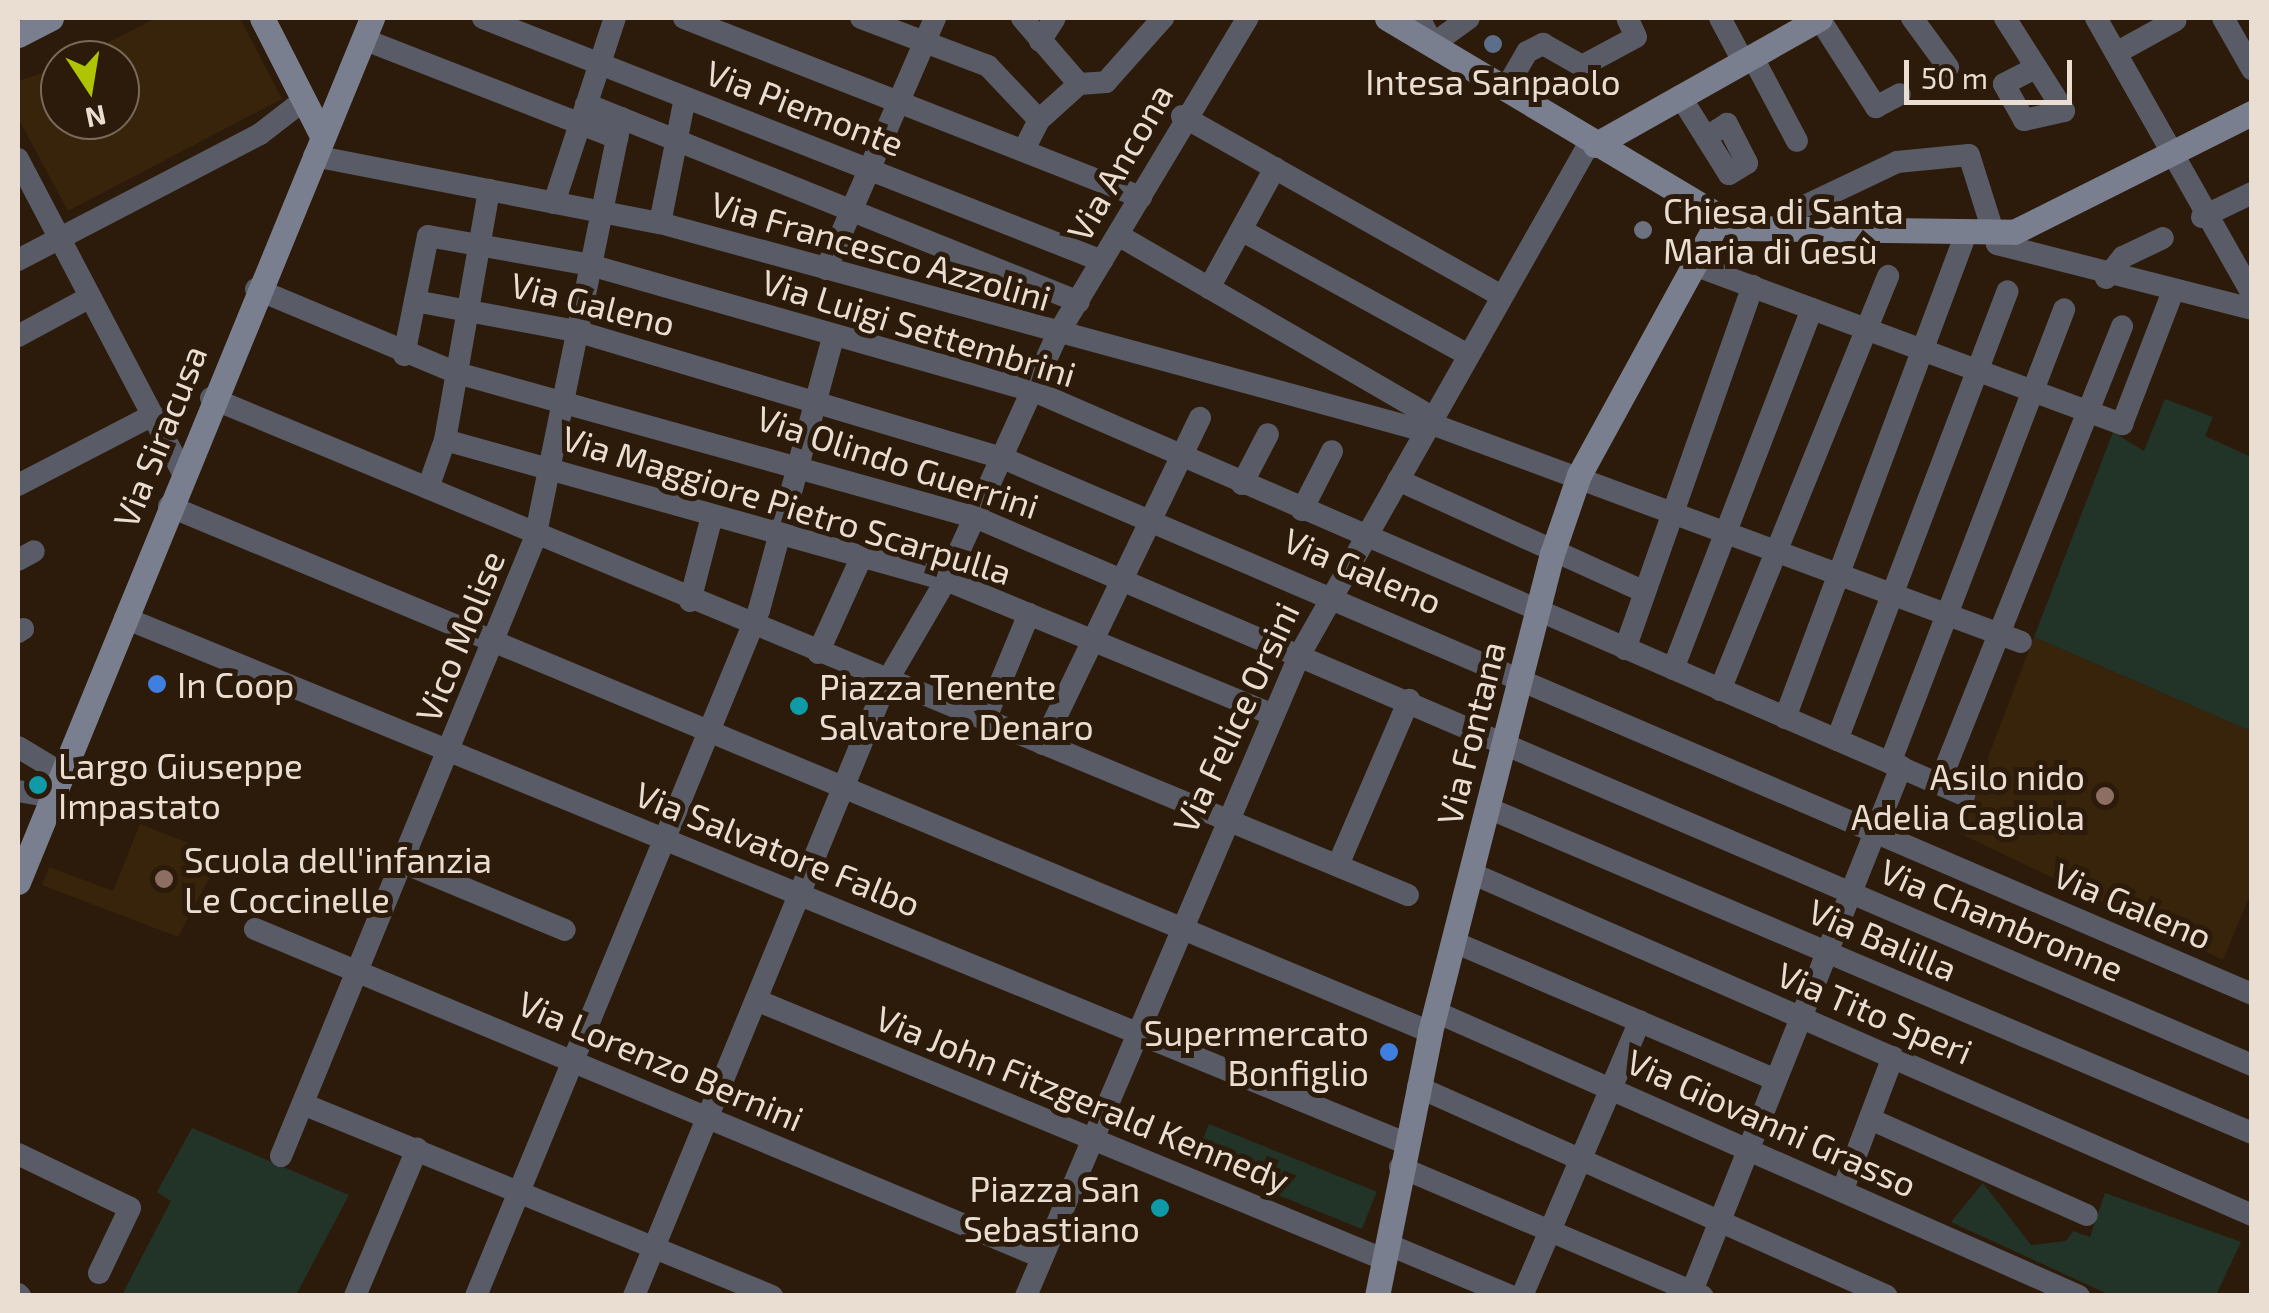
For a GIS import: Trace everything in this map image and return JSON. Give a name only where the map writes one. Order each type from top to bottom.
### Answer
[{"type":"street","points":[[18,35],[51,18]]},
{"type":"street","points":[[262,18],[304,100],[318,146]]},
{"type":"street","name":"Via Piemonte","points":[[483,18],[1102,261]]},
{"type":"street","points":[[554,204],[615,18]]},
{"type":"street","points":[[684,18],[1141,197]]},
{"type":"street","points":[[861,18],[988,66],[1039,120]]},
{"type":"street","points":[[826,269],[935,18]]},
{"type":"street","points":[[1022,18],[1079,84]]},
{"type":"street","points":[[1040,41],[1055,18]]},
{"type":"street","points":[[1024,149],[1039,120],[1079,84],[1106,82],[1163,18]]},
{"type":"street","name":"Via Ancona","points":[[846,795],[896,678],[1036,392],[1056,337],[1141,197],[1182,116],[1248,18]]},
{"type":"street","points":[[1387,18],[1719,220],[1782,229],[1992,236],[2106,278],[2252,308]]},
{"type":"street","points":[[1419,18],[1432,44]]},
{"type":"street","points":[[1432,44],[1469,18]]},
{"type":"street","points":[[1505,90],[1527,52],[1543,44],[1582,66],[1636,37],[1627,18]]},
{"type":"street","points":[[1720,18],[1798,140]]},
{"type":"street","points":[[1593,143],[1820,18],[1876,107],[1900,94]]},
{"type":"street","points":[[1912,18],[1948,67]]},
{"type":"street","points":[[2005,18],[2064,111],[2024,120],[2004,84],[2036,68]]},
{"type":"street","points":[[2096,18],[2202,217],[2252,294]]},
{"type":"street","points":[[2223,18],[2252,68]]},
{"type":"street","points":[[2116,53],[2176,20]]},
{"type":"street","points":[[368,28],[618,128],[676,140],[1079,302]]},
{"type":"street","name":"Via Siracusa","points":[[18,882],[211,398],[368,28]]},
{"type":"street","points":[[1680,96],[1730,174],[1747,163]]},
{"type":"street","points":[[660,223],[685,98]]},
{"type":"street","points":[[18,260],[260,134],[304,100]]},
{"type":"street","points":[[1992,236],[2252,113]]},
{"type":"street","points":[[1182,116],[1500,296]]},
{"type":"street","name":"Vico Molise","points":[[282,1156],[536,538],[618,128]]},
{"type":"street","name":"Via Felice Orsini","points":[[1028,1292],[1180,925],[1300,654],[1500,296],[1593,143]]},
{"type":"street","name":"Via Francesco Azzolini","points":[[318,146],[489,190],[660,223],[1056,337],[1429,424]]},
{"type":"street","points":[[1782,229],[1794,211],[1897,162],[1969,155],[1992,236]]},
{"type":"street","points":[[18,159],[182,470]]},
{"type":"street","points":[[1210,288],[1275,168]]},
{"type":"street","points":[[428,488],[445,440],[489,190]]},
{"type":"street","points":[[2202,217],[2252,193]]},
{"type":"street","name":"Via Fontana","points":[[1377,1296],[1402,1155],[1433,1022],[1552,554],[1579,475],[1719,220]]},
{"type":"street","points":[[1242,230],[1468,355]]},
{"type":"street","points":[[1118,235],[1429,424],[1579,475],[2010,638]]},
{"type":"street","name":"Via Luigi Settembrini","points":[[415,301],[428,236],[590,265],[1036,392],[1964,795]]},
{"type":"street","points":[[1784,718],[1965,236]]},
{"type":"street","points":[[2106,278],[2123,257],[2164,238]]},
{"type":"street","points":[[1694,265],[2122,424],[2172,294]]},
{"type":"street","points":[[1720,690],[1888,276]]},
{"type":"street","points":[[1625,649],[1753,286]]},
{"type":"street","name":"Via Olindo Guerrini","points":[[256,289],[404,355],[456,373],[563,396],[977,518],[1504,742]]},
{"type":"street","points":[[1837,740],[2008,292]]},
{"type":"street","points":[[18,336],[90,297]]},
{"type":"street","points":[[404,355],[415,301]]},
{"type":"street","name":"Via Galeno","points":[[415,301],[576,332],[816,398],[1005,459],[1521,675],[1877,834],[2252,994]]},
{"type":"street","points":[[1672,669],[1812,308]]},
{"type":"street","points":[[1695,1294],[1774,1078],[1877,834],[1946,614],[2064,309]]},
{"type":"street","points":[[1939,784],[2010,638],[2122,326]]},
{"type":"street","points":[[476,1296],[667,840],[750,619],[780,532],[833,337]]},
{"type":"street","points":[[211,398],[428,488],[536,538],[690,601],[750,619],[818,654],[896,678],[985,720],[1408,895]]},
{"type":"street","points":[[18,485],[153,415]]},
{"type":"street","points":[[1043,744],[1089,637],[1200,418]]},
{"type":"street","points":[[1242,484],[1268,434]]},
{"type":"street","name":"Via Maggiore Pietro Scarpulla","points":[[445,440],[946,580],[1271,714]]},
{"type":"street","points":[[1302,510],[1332,452]]},
{"type":"street","points":[[1398,480],[1552,554],[1645,592]]},
{"type":"street","name":"Via Giovanni Grasso","points":[[169,506],[846,795],[1611,1089],[1748,1146],[2079,1296]]},
{"type":"street","points":[[690,601],[712,516]]},
{"type":"street","points":[[818,654],[862,556]]},
{"type":"street","points":[[985,720],[1029,614]]},
{"type":"street","name":"Via Salvatore Falbo","points":[[125,618],[1136,1031],[1402,1155],[1550,1231],[1695,1294]]},
{"type":"street","points":[[1338,865],[1409,700]]},
{"type":"street","name":"Via Chambronne","points":[[1504,742],[2252,1065]]},
{"type":"street","points":[[18,747],[58,785]]},
{"type":"street","points":[[18,791],[58,785]]},
{"type":"street","points":[[634,1296],[846,795]]},
{"type":"street","name":"Via Balilla","points":[[1488,808],[2252,1133]]},
{"type":"street","points":[[404,862],[565,930]]},
{"type":"street","name":"Via Tito Speri","points":[[1471,873],[2252,1214]]},
{"type":"street","name":"Via Lorenzo Bernini","points":[[255,929],[1041,1256]]},
{"type":"street","points":[[1454,942],[1774,1078]]},
{"type":"street","name":"Via John Fitzgerald Kennedy","points":[[756,1000],[1092,1140],[1512,1296]]},
{"type":"street","points":[[1522,1296],[1640,1022]]},
{"type":"street","points":[[1843,1189],[1894,1056]]},
{"type":"street","points":[[1418,1088],[1888,1296]]},
{"type":"street","points":[[303,1104],[772,1296]]},
{"type":"street","points":[[1870,1119],[2086,1215]]},
{"type":"street","points":[[354,1296],[417,1149]]},
{"type":"street","points":[[18,1154],[130,1208],[99,1274]]},
{"type":"shaded area","points":[[156,18],[240,18],[282,99],[68,211],[18,118],[18,81],[40,74],[40,140],[140,140],[140,40],[113,40]]},
{"type":"shaded area","points":[[2034,637],[2251,731],[2251,893],[2223,960],[1959,833]]},
{"type":"shaded area","name":"Scuola dell'infanzia Le Coccinelle","points":[[140,824],[221,856],[178,937],[42,885],[49,867],[113,891]]},
{"type":"green space","points":[[2165,399],[2213,417],[2205,436],[2251,457],[2251,731],[2034,637],[2113,432],[2144,451]]},
{"type":"green space","points":[[1209,1124],[1377,1192],[1362,1229],[1194,1161]]},
{"type":"green space","points":[[192,1128],[349,1195],[296,1295],[122,1295],[171,1201],[157,1192]]},
{"type":"green space","points":[[1983,1183],[2031,1245],[2066,1241],[2073,1231],[2090,1237],[2105,1193],[2241,1242],[2216,1295],[2110,1295],[1951,1222]]},
{"type":"place","name":"Intesa Sanpaolo","points":[[1493,44]]},
{"type":"place","name":"Chiesa di Santa Maria di Gesù","points":[[1643,230]]},
{"type":"place","name":"In Coop","points":[[157,684]]},
{"type":"place","name":"Piazza Tenente Salvatore Denaro","points":[[799,706]]},
{"type":"place","name":"Largo Giuseppe Impastato","points":[[38,785]]},
{"type":"place","name":"Asilo nido Adelia Cagliola","points":[[2105,796]]},
{"type":"place","name":"Scuola dell'infanzia Le Coccinelle","points":[[164,879]]},
{"type":"place","name":"Supermercato Bonfiglio","points":[[1389,1052]]},
{"type":"place","name":"Piazza San Sebastiano","points":[[1160,1208]]}]
